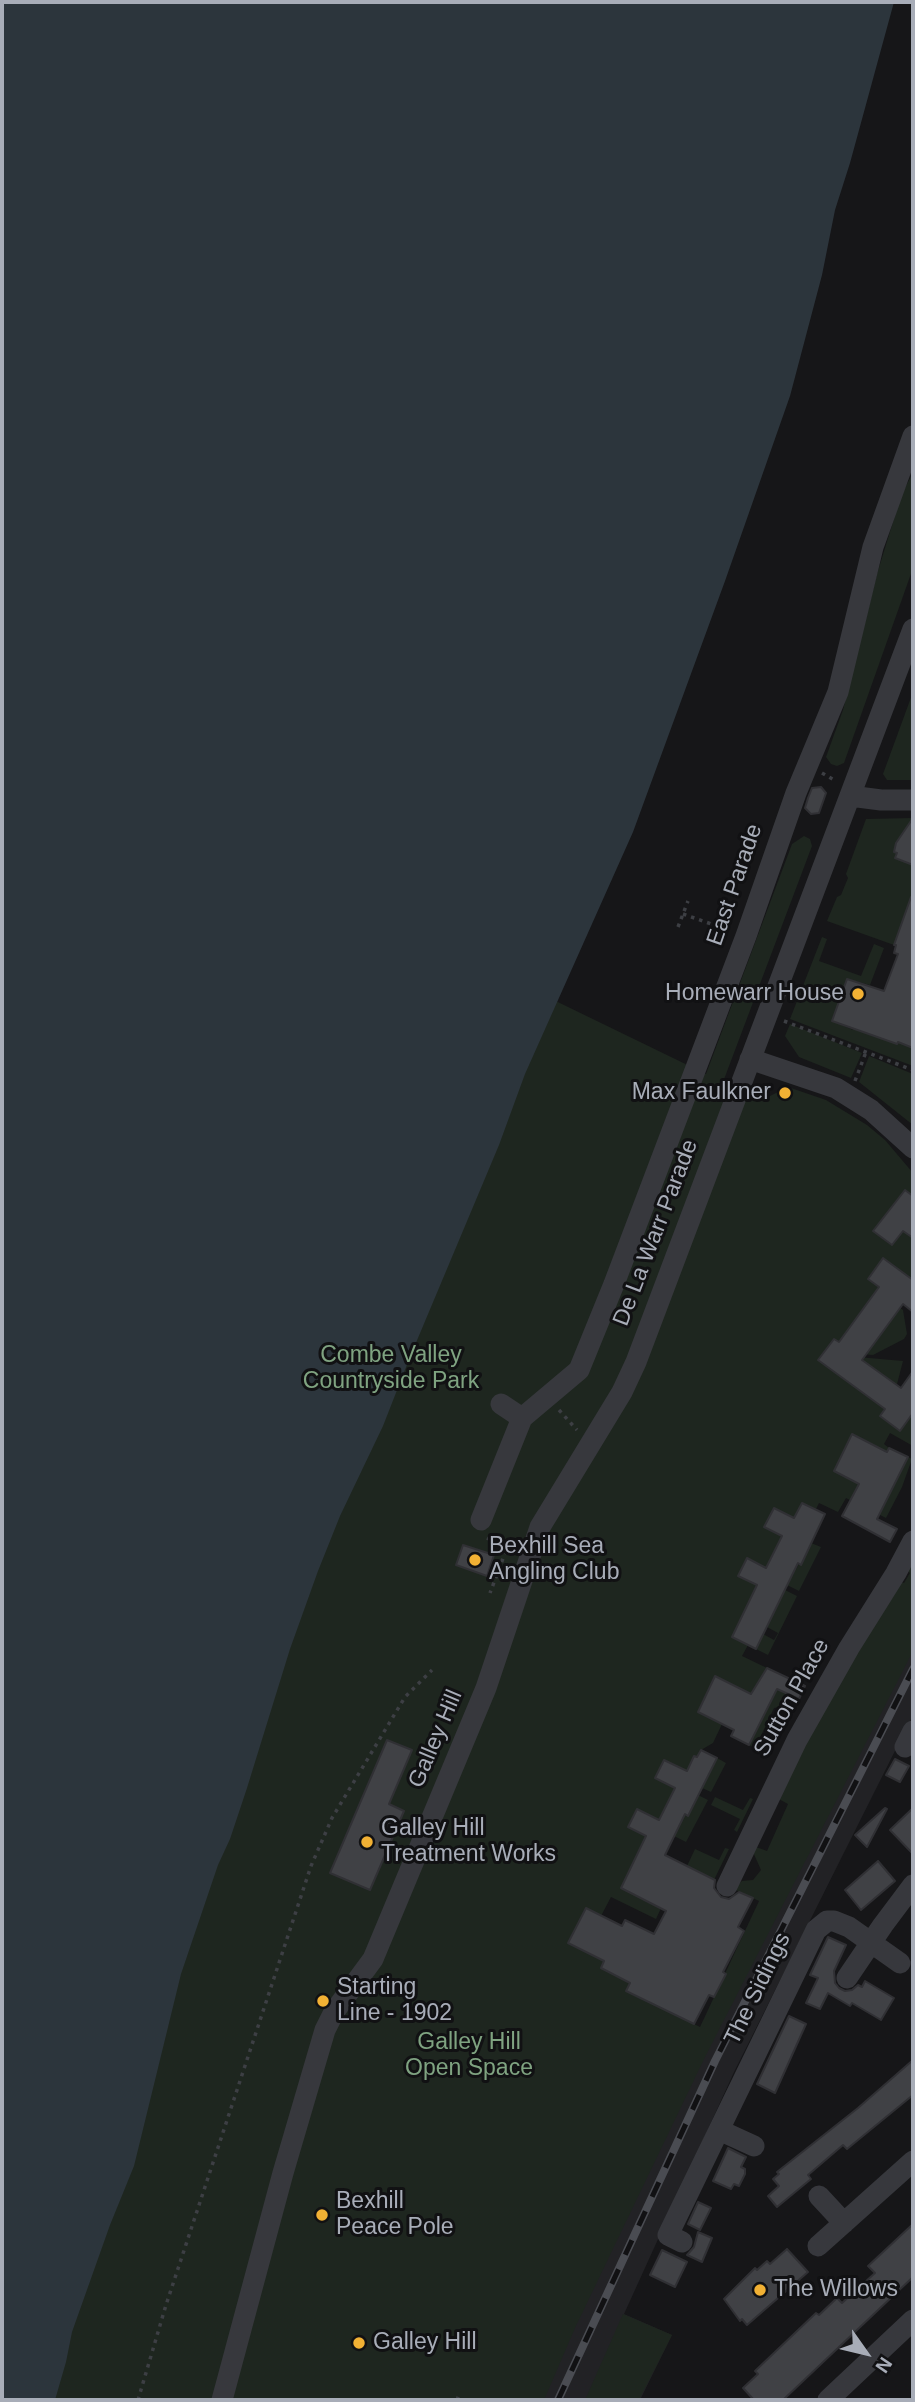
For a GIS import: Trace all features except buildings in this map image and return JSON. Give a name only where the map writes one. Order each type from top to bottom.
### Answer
[{"type":"street","name":"East Parade","points":[[522,1418],[579,1370],[614,1284],[746,936],[807,766],[838,692],[873,547],[913,436]]},
{"type":"street","name":"De La Warr Parade","points":[[485,1688],[540,1527],[622,1392],[636,1362],[913,629]]},
{"type":"street","points":[[849,796],[913,800]]},
{"type":"street","points":[[750,1059],[821,1082],[849,1096],[881,1118],[913,1148]]},
{"type":"street","points":[[481,1520],[522,1418],[500,1404]]},
{"type":"street","name":"Sutton Place","points":[[727,1886],[797,1740],[913,1541]]},
{"type":"street","name":"Galley Hill","points":[[222,2400],[279,2186],[325,2030],[334,2012],[373,1959],[485,1688]]},
{"type":"street","points":[[847,1979],[913,1885]]},
{"type":"street","name":"The Sidings","points":[[682,2242],[668,2235],[816,1930],[827,1921],[834,1921],[849,1927],[871,1943]]},
{"type":"street","points":[[871,1943],[900,1963]]},
{"type":"street","points":[[719,2130],[754,2146]]},
{"type":"street","points":[[818,2246],[913,2161]]},
{"type":"street","points":[[819,2196],[844,2223]]},
{"type":"street","points":[[828,2400],[913,2320]]},
{"type":"path","points":[[807,766],[833,777],[849,796]]},
{"type":"path","points":[[678,927],[688,901]]},
{"type":"path","points":[[683,914],[746,936]]},
{"type":"path","points":[[767,1014],[913,1070]]},
{"type":"path","points":[[849,1096],[867,1052]]},
{"type":"path","points":[[548,1398],[590,1444]]},
{"type":"path","points":[[481,1520],[479,1534],[506,1548],[491,1593]]},
{"type":"path","points":[[138,2400],[170,2292],[311,1866],[332,1818],[405,1697],[432,1670]]},
{"type":"path","points":[[457,2400],[459,2394]]},
{"type":"shaded area","points":[[2,2],[894,2],[835,210],[822,275],[790,396],[633,832],[525,1074],[499,1145],[383,1426],[340,1516],[318,1571],[290,1649],[230,1839],[218,1865],[181,1974],[134,2166],[72,2332],[55,2400],[2,2400]]},
{"type":"shaded area","points":[[913,1596],[913,1715],[734,2072],[624,2314],[672,2335],[640,2400],[492,2400],[682,2075]]},
{"type":"green space","points":[[913,473],[913,568],[844,763],[837,766],[831,764],[826,757],[843,710],[877,574],[902,493]]},
{"type":"green space","points":[[913,692],[913,780],[887,780],[883,774]]},
{"type":"green space","points":[[913,818],[913,833],[906,830],[896,858],[913,865],[913,892],[894,945],[827,921],[848,878],[846,874],[866,819]]},
{"type":"green space","name":"Combe Valley Countryside Park","points":[[804,836],[810,839],[812,846],[723,1082],[760,1101],[788,1087],[826,1100],[867,1125],[885,1140],[913,1173],[913,1196],[905,1190],[873,1231],[891,1245],[903,1231],[910,1236],[913,1232],[913,1280],[883,1258],[868,1279],[889,1294],[874,1294],[845,1334],[849,1350],[834,1339],[818,1360],[884,1395],[900,1430],[913,1413],[913,1446],[890,1433],[884,1444],[889,1448],[882,1463],[876,1446],[852,1434],[834,1471],[857,1483],[867,1463],[864,1495],[884,1505],[908,1457],[912,1459],[902,1487],[886,1518],[846,1498],[838,1512],[819,1503],[816,1509],[802,1503],[794,1518],[773,1509],[765,1527],[785,1537],[766,1568],[747,1558],[757,1585],[748,1645],[742,1656],[767,1668],[761,1681],[788,1694],[780,1707],[774,1708],[757,1744],[772,1752],[770,1756],[749,1745],[773,1697],[755,1688],[746,1705],[715,1677],[698,1711],[722,1724],[713,1743],[701,1750],[697,1757],[694,1756],[687,1771],[664,1760],[655,1778],[677,1789],[659,1820],[637,1809],[628,1827],[650,1838],[638,1853],[621,1888],[643,1899],[666,1897],[656,1919],[611,1897],[601,1916],[586,1908],[568,1943],[592,1955],[598,1943],[632,1979],[627,1991],[700,2027],[759,1901],[734,1889],[742,1881],[753,1880],[761,1870],[753,1852],[756,1847],[767,1851],[788,1804],[777,1798],[794,1759],[898,1581],[904,1583],[910,1573],[905,1569],[913,1555],[913,1651],[705,2057],[575,2328],[544,2400],[2,2400],[529,988],[706,1074],[792,844]]},
{"type":"green space","points":[[822,937],[827,939],[819,961],[861,976],[874,944],[884,948],[870,985],[847,979],[832,1021],[853,1030],[855,1026],[913,1048],[913,1066],[790,1019]]},
{"type":"green space","points":[[790,1024],[862,1053],[851,1078],[799,1057],[785,1036]]},
{"type":"green space","points":[[869,1056],[913,1074],[913,1125],[859,1082]]},
{"type":"green space","points":[[896,1305],[903,1310],[907,1334],[904,1339],[873,1355],[860,1354],[868,1351],[897,1312]]},
{"type":"green space","points":[[858,1357],[903,1361],[896,1388],[893,1382]]},
{"type":"green space","points":[[811,1543],[821,1547],[799,1591],[787,1585]]},
{"type":"green space","points":[[785,1590],[797,1596],[768,1655],[756,1649],[763,1634],[774,1640],[778,1633],[767,1627]]},
{"type":"green space","points":[[717,1758],[726,1763],[711,1792],[702,1788]]},
{"type":"green space","points":[[698,1795],[708,1800],[686,1842],[674,1836]]},
{"type":"green space","points":[[715,1797],[743,1810],[750,1798],[753,1799],[737,1832],[734,1830],[740,1819],[711,1805]]},
{"type":"green space","points":[[725,1848],[729,1849],[714,1880],[687,1866],[695,1849],[719,1860]]},
{"type":"green space","points":[[623,2314],[672,2335],[639,2400],[585,2400]]},
{"type":"railway","points":[[558,2400],[715,2061],[913,1669]]},
{"type":"place","name":"Homewarr House","points":[[858,994]]},
{"type":"place","name":"Max Faulkner","points":[[785,1093]]},
{"type":"place","name":"Bexhill Sea Angling Club","points":[[475,1560]]},
{"type":"place","name":"Galley Hill Treatment Works","points":[[367,1842]]},
{"type":"place","name":"Starting Line - 1902","points":[[323,2001]]},
{"type":"place","name":"Bexhill Peace Pole","points":[[322,2215]]},
{"type":"place","name":"The Willows","points":[[760,2290]]},
{"type":"place","name":"Galley Hill","points":[[359,2343]]},
{"type":"park label","name":"Galley Hill Open Space","points":[[469,2056]]}]
